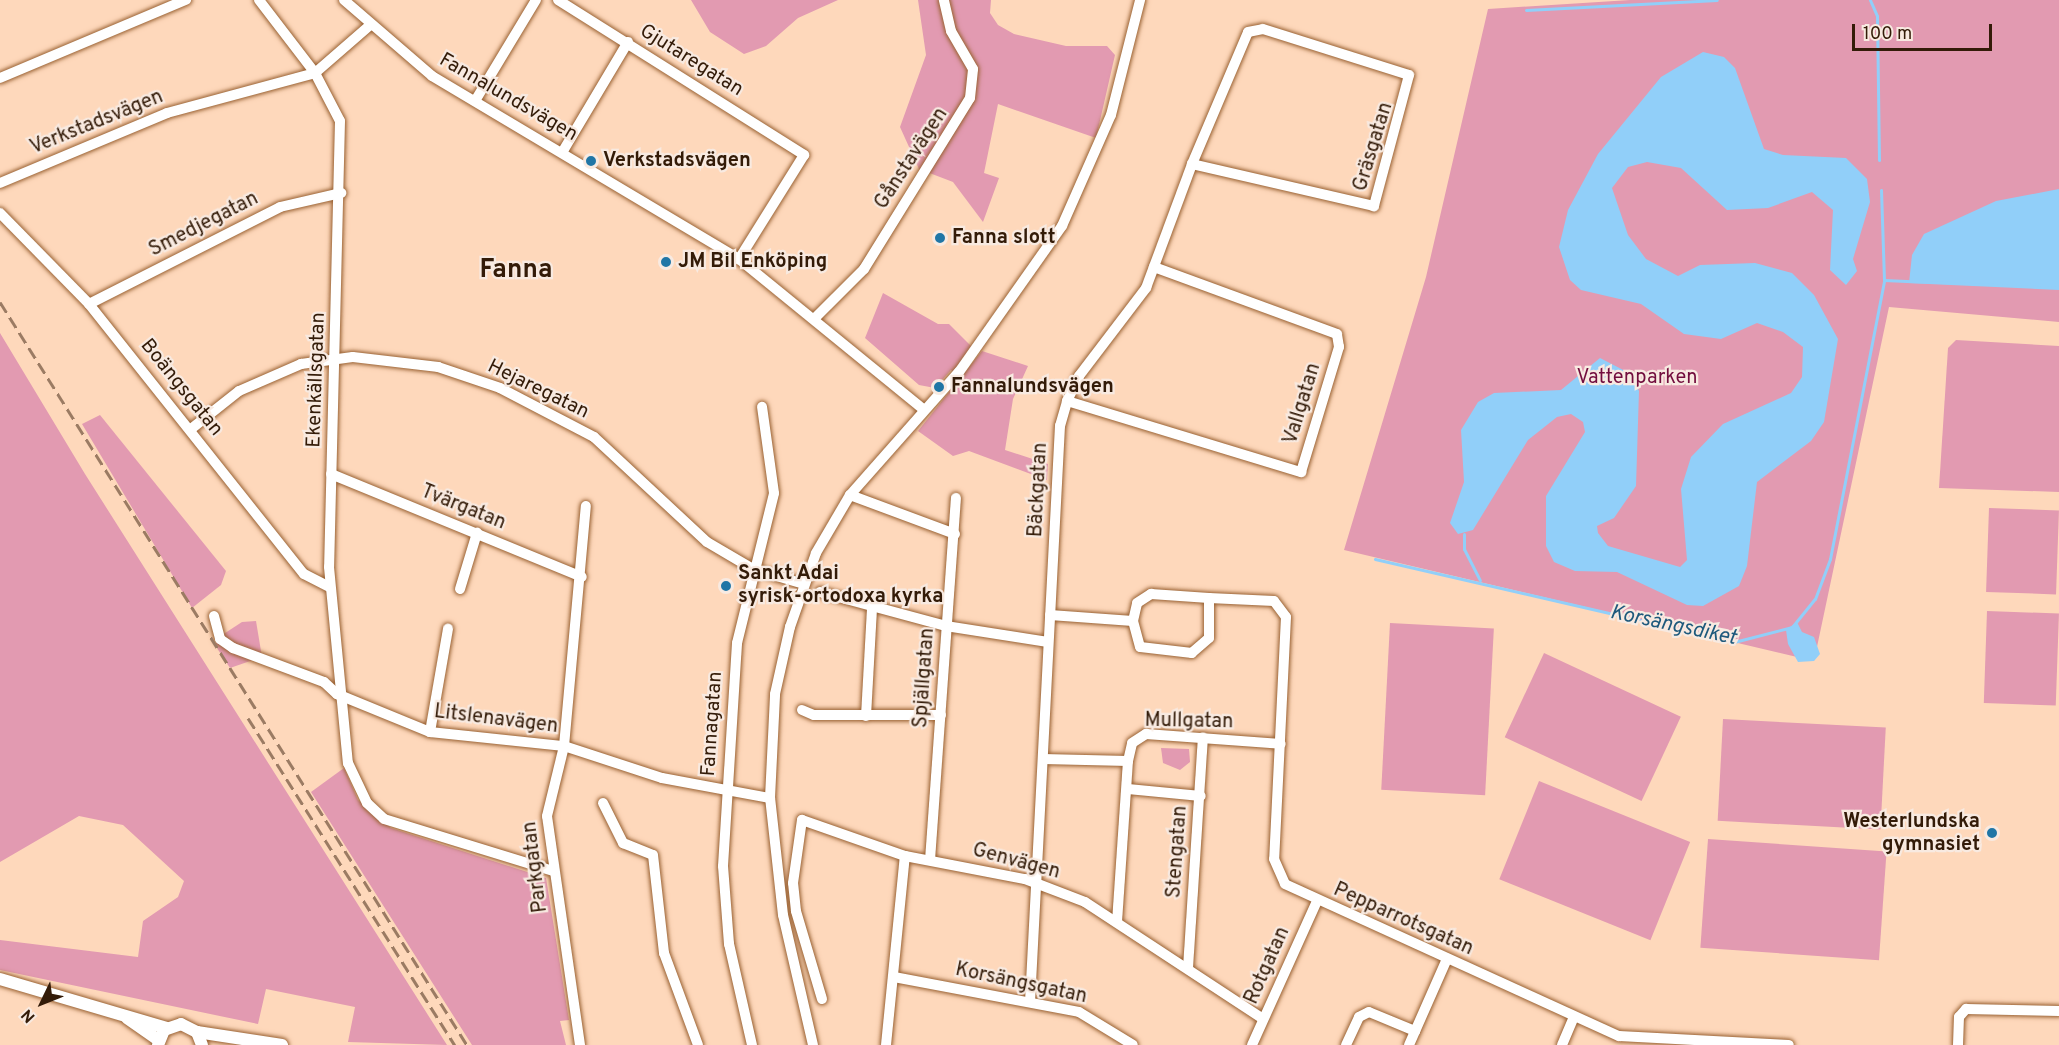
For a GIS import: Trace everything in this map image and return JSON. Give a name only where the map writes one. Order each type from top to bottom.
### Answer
[{"type":"main road","points":[[0,979],[108,1008],[167,1028],[185,1025],[197,1032],[254,1043],[282,1045]]},
{"type":"main road","points":[[108,1008],[158,1044],[167,1028]]},
{"type":"main road","points":[[197,1032],[202,1045]]},
{"type":"main road","points":[[239,1045],[254,1043]]},
{"type":"street","points":[[0,78],[186,0]]},
{"type":"street","name":"Ekenkällsgatan","points":[[259,0],[315,73],[340,121],[341,193],[329,587],[337,694],[348,763],[368,803],[384,819],[553,871]]},
{"type":"street","name":"Fannalundsvägen","points":[[344,0],[369,26],[432,76],[563,151],[740,259],[815,318],[923,409]]},
{"type":"street","points":[[475,101],[536,0]]},
{"type":"street","name":"Gjutaregatan","points":[[558,0],[804,155],[740,259]]},
{"type":"street","name":"Gånstavägen","points":[[815,318],[864,269],[970,98],[973,69],[951,31],[944,0]]},
{"type":"street","points":[[813,1045],[783,915],[770,798],[775,694],[804,584],[850,495],[1020,292],[1062,226],[1111,116],[1140,0]]},
{"type":"street","name":"Verkstadsvägen","points":[[0,183],[167,113],[315,73],[369,26]]},
{"type":"street","name":"Bäckgatan","points":[[1030,1002],[1060,426],[1067,401],[1085,368],[1135,307],[1155,267],[1192,164],[1254,28]]},
{"type":"street","name":"Gräsgatan","points":[[1192,164],[1368,207],[1381,196],[1409,75],[1254,28]]},
{"type":"street","points":[[563,151],[628,42]]},
{"type":"street","name":"Smedjegatan","points":[[89,304],[280,207],[341,193]]},
{"type":"street","name":"Boängsgatan","points":[[0,213],[89,304],[191,429],[304,574],[329,587]]},
{"type":"street","name":"Vallgatan","points":[[1067,401],[1301,472],[1339,347],[1337,334],[1155,267]]},
{"type":"street","name":"Hejaregatan","points":[[191,429],[239,391],[273,373],[335,359],[438,367],[500,387],[603,443],[688,526],[753,569],[804,584]]},
{"type":"street","name":"Fannagatan","points":[[752,1045],[729,944],[723,866],[737,643],[775,478],[762,407]]},
{"type":"street","name":"Tvärgatan","points":[[332,474],[582,577]]},
{"type":"street","points":[[850,495],[955,534]]},
{"type":"street","name":"Spjällgatan","points":[[930,860],[956,498]]},
{"type":"street","name":"Parkgatan","points":[[580,1045],[553,871],[548,808],[564,746],[582,577],[586,506]]},
{"type":"street","points":[[460,589],[477,533]]},
{"type":"street","points":[[820,592],[872,608],[946,626],[1048,642]]},
{"type":"street","points":[[1151,594],[1209,598],[1209,638],[1192,653],[1140,647],[1133,621],[1137,603],[1151,594]]},
{"type":"street","name":"Pepparrotsgatan","points":[[1209,598],[1274,601],[1286,617],[1274,859],[1285,884],[1317,901],[1574,1017],[1630,1039],[1789,1045]]},
{"type":"street","points":[[866,716],[872,608]]},
{"type":"street","points":[[1050,615],[1133,621]]},
{"type":"street","name":"Litslenavägen","points":[[213,616],[220,639],[233,648],[324,682],[337,694],[430,732],[564,746],[662,778],[770,798]]},
{"type":"street","points":[[430,732],[448,629]]},
{"type":"street","points":[[802,710],[866,716],[941,715]]},
{"type":"street","name":"Mullgatan","points":[[1128,761],[1132,743],[1141,736],[1203,737],[1281,744]]},
{"type":"street","name":"Stengatan","points":[[1188,968],[1203,737]]},
{"type":"street","points":[[1043,759],[1128,761],[1128,789],[1117,921]]},
{"type":"street","points":[[1128,789],[1200,796]]},
{"type":"street","points":[[603,803],[623,843],[653,855],[664,952],[698,1045]]},
{"type":"street","name":"Genvägen","points":[[822,999],[793,883],[802,820],[905,856],[1037,882],[1117,921],[1263,1019]]},
{"type":"street","points":[[886,1045],[905,856]]},
{"type":"street","name":"Rotgatan","points":[[1252,1045],[1317,901]]},
{"type":"street","points":[[1408,1045],[1447,958]]},
{"type":"street","name":"Korsängsgatan","points":[[894,976],[1030,1002],[1096,1018],[1132,1045]]},
{"type":"street","points":[[1958,1045],[1959,1017],[1966,1009],[2059,1011]]},
{"type":"street","points":[[1347,1045],[1359,1017],[1369,1012],[1415,1030]]},
{"type":"street","points":[[1562,1045],[1574,1017]]},
{"type":"green space","points":[[691,0],[838,0],[798,18],[766,46],[744,54],[710,32]]},
{"type":"green space","points":[[918,0],[991,0],[990,13],[998,25],[1014,34],[1066,46],[1107,46],[1115,55],[1096,138],[998,104],[984,173],[999,178],[983,222],[953,182],[919,169],[900,127],[926,55]]},
{"type":"green space","name":"Vattenparken","points":[[1630,0],[2059,0],[2059,322],[1889,307],[1814,661],[1344,550],[1426,277],[1488,9]]},
{"type":"green space","points":[[883,293],[938,324],[949,324],[971,346],[955,373],[951,370],[935,388],[919,385],[865,338]]},
{"type":"green space","points":[[0,333],[85,474],[447,1045],[348,1042],[355,1007],[266,989],[258,1024],[0,970],[0,940],[138,957],[143,921],[178,897],[184,881],[123,825],[79,816],[0,862]]},
{"type":"green space","points":[[1956,340],[2059,346],[2059,492],[1939,488],[1948,348]]},
{"type":"green space","points":[[982,351],[1028,366],[1013,399],[1005,450],[1048,464],[1047,480],[969,451],[953,456],[918,431]]},
{"type":"green space","points":[[100,415],[226,571],[221,585],[192,608],[82,424]]},
{"type":"green space","points":[[1989,508],[2059,510],[2056,594],[1986,592]]},
{"type":"green space","points":[[1987,611],[2059,614],[2056,705],[1984,703]]},
{"type":"green space","points":[[256,621],[262,657],[230,668],[215,645],[219,637],[242,622]]},
{"type":"green space","points":[[1390,623],[1494,628],[1485,795],[1381,790]]},
{"type":"green space","points":[[1544,653],[1681,717],[1642,801],[1505,737]]},
{"type":"green space","points":[[1723,719],[1886,728],[1880,829],[1718,821]]},
{"type":"green space","points":[[1161,748],[1189,749],[1190,762],[1180,770],[1163,763]]},
{"type":"green space","points":[[344,768],[358,800],[391,828],[546,878],[569,1020],[560,1021],[566,1045],[472,1045],[311,792]]},
{"type":"green space","points":[[1539,781],[1690,842],[1650,940],[1499,879]]},
{"type":"green space","points":[[1708,839],[1887,851],[1879,960],[1700,948]]},
{"type":"water","name":"Vattenparken","points":[[1703,52],[1724,57],[1735,68],[1764,149],[1783,155],[1846,158],[1867,179],[1870,202],[1853,259],[1857,271],[1846,285],[1830,270],[1833,210],[1812,192],[1768,208],[1727,210],[1681,168],[1647,162],[1628,167],[1612,188],[1628,235],[1646,259],[1678,276],[1700,265],[1755,263],[1792,273],[1814,295],[1838,339],[1824,422],[1811,441],[1757,482],[1747,566],[1739,586],[1703,606],[1687,605],[1617,572],[1575,571],[1554,562],[1546,546],[1546,496],[1585,432],[1583,422],[1571,414],[1557,417],[1528,440],[1473,530],[1458,534],[1450,523],[1464,482],[1461,430],[1478,402],[1494,393],[1561,390],[1600,358],[1631,374],[1639,391],[1636,486],[1614,518],[1597,526],[1598,533],[1608,546],[1680,567],[1687,560],[1681,489],[1691,457],[1723,424],[1791,393],[1802,377],[1803,347],[1783,332],[1757,323],[1721,339],[1684,334],[1641,304],[1581,290],[1570,280],[1559,247],[1568,210],[1598,154],[1661,77]]},
{"type":"water","points":[[2059,189],[2059,288],[1909,283],[1912,255],[1924,234],[1996,201]]},
{"type":"water","points":[[1797,622],[1802,632],[1814,637],[1820,654],[1814,661],[1798,662],[1788,644],[1786,630]]},
{"type":"waterway","name":"Korsängsdiket","points":[[1526,10],[1717,0]]},
{"type":"waterway","name":"Korsängsdiket","points":[[1870,0],[1877,16],[1879,160]]},
{"type":"waterway","name":"Korsängsdiket","points":[[1375,559],[1734,642],[1792,627],[1815,599],[1830,559],[1884,280],[1881,190]]},
{"type":"waterway","name":"Korsängsdiket","points":[[1884,280],[2059,288]]},
{"type":"waterway","points":[[1464,534],[1464,549],[1480,580]]},
{"type":"railway","points":[[0,302],[467,1045]]},
{"type":"railway","points":[[248,718],[455,1045]]},
{"type":"place","name":"Verkstadsvägen","points":[[591,161]]},
{"type":"place","name":"Fanna slott","points":[[940,238]]},
{"type":"place","name":"JM Bil Enköping","points":[[666,262]]},
{"type":"place","name":"Fannalundsvägen","points":[[939,387]]},
{"type":"place","name":"Sankt Adai syrisk-ortodoxa kyrka","points":[[726,586]]},
{"type":"place","name":"Westerlundska gymnasiet","points":[[1992,833]]},
{"type":"district","name":"Fanna","points":[[516,271]]}]
